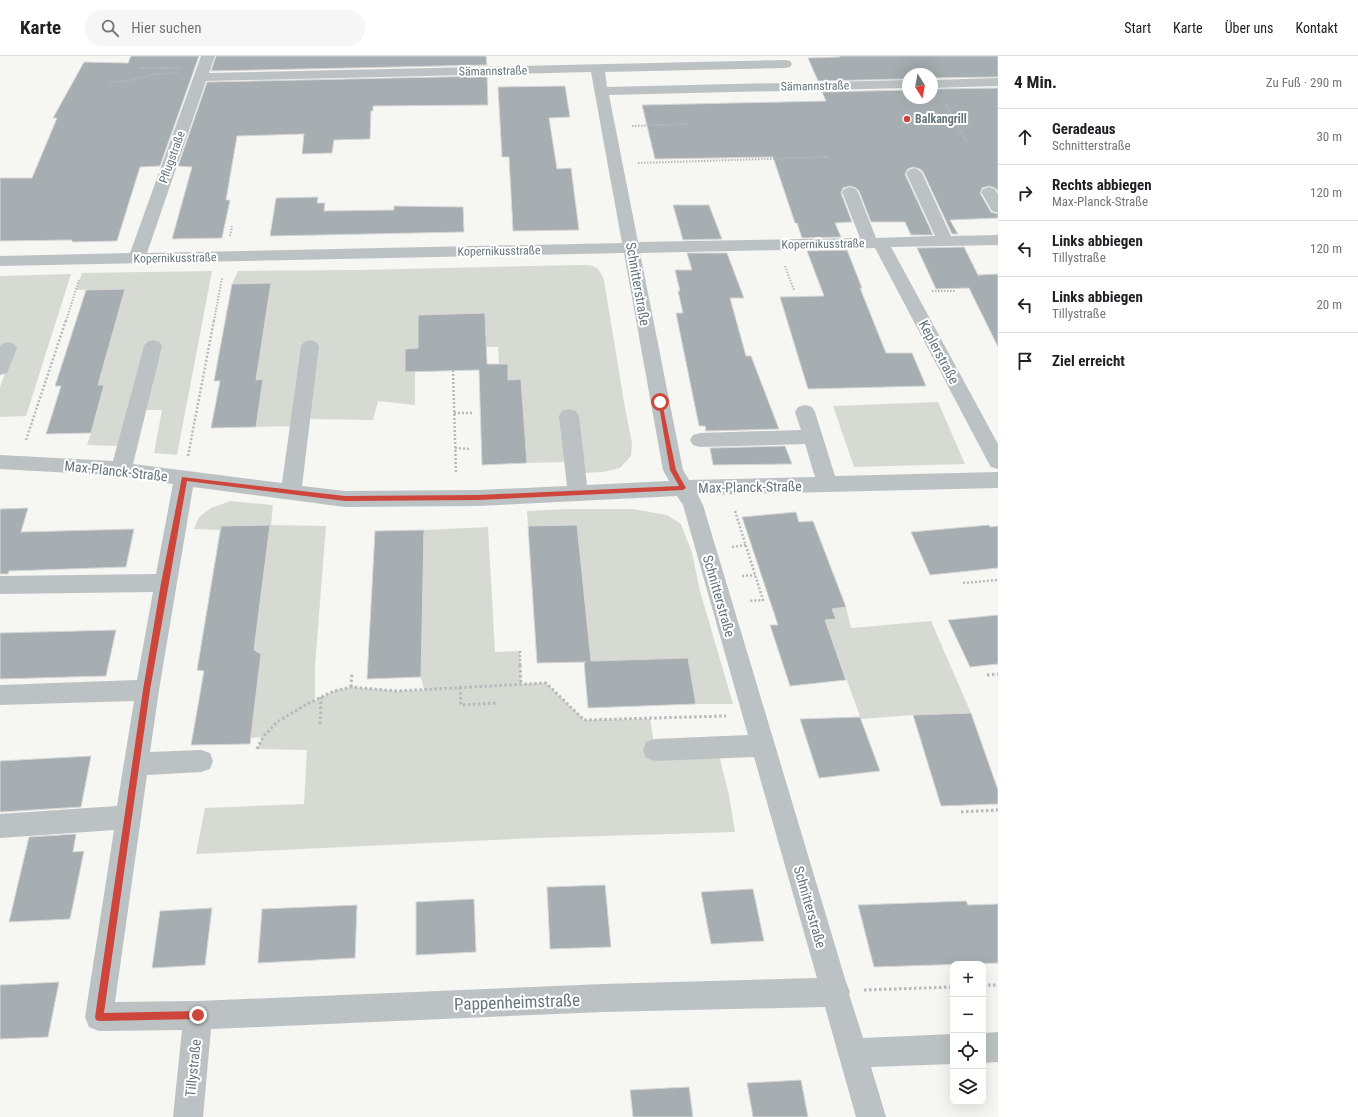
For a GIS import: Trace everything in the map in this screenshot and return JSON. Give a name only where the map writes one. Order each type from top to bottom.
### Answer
[{"type":"street","points":[[508,56],[510,71]]},
{"type":"street","points":[[784,60],[794,87]]},
{"type":"street","name":"Sämannstraße","points":[[204,68],[510,71],[597,69],[784,60]]},
{"type":"street","name":"Pflugstraße","points":[[136,259],[204,68]]},
{"type":"street","name":"Schnitterstraße","points":[[597,69],[673,470],[693,505],[836,992],[871,1117]]},
{"type":"street","points":[[938,84],[998,82]]},
{"type":"street","name":"Sämannstraße","points":[[601,91],[902,84]]},
{"type":"street","points":[[914,173],[945,241]]},
{"type":"street","name":"Keplerstraße","points":[[850,192],[875,242],[998,462]]},
{"type":"street","points":[[989,192],[998,208]]},
{"type":"street","name":"Kopernikusstraße","points":[[0,261],[998,240]]},
{"type":"street","points":[[121,470],[153,346]]},
{"type":"street","points":[[291,492],[310,346]]},
{"type":"street","points":[[0,369],[8,348]]},
{"type":"street","points":[[805,412],[828,485]]},
{"type":"street","points":[[569,416],[578,493]]},
{"type":"street","points":[[700,440],[813,437]]},
{"type":"street","name":"Max-Planck-Straße","points":[[9,462],[121,470],[345,499],[456,498],[683,488],[998,480]]},
{"type":"street","points":[[184,478],[164,583],[147,690],[99,1017],[198,1015]]},
{"type":"street","points":[[0,585],[164,583]]},
{"type":"street","points":[[0,695],[147,690]]},
{"type":"street","points":[[655,750],[763,746]]},
{"type":"street","points":[[136,764],[201,761]]},
{"type":"street","points":[[0,826],[128,817]]},
{"type":"street","name":"Pappenheimstraße","points":[[198,1015],[603,998],[836,992]]},
{"type":"street","name":"Tillystraße","points":[[188,1117],[198,1015]]},
{"type":"street","points":[[986,1048],[998,1048]]},
{"type":"street","points":[[852,1053],[950,1049]]},
{"type":"path","points":[[139,68],[204,68]]},
{"type":"path","points":[[111,82],[129,81],[157,73],[204,68]]},
{"type":"path","points":[[938,91],[967,143]]},
{"type":"path","points":[[608,127],[688,124]]},
{"type":"path","points":[[615,163],[829,157]]},
{"type":"path","points":[[184,478],[226,256]]},
{"type":"path","points":[[9,462],[86,260]]},
{"type":"path","points":[[453,370],[456,498]]},
{"type":"path","points":[[454,413],[474,413]]},
{"type":"path","points":[[455,448],[471,449]]},
{"type":"path","points":[[722,604],[764,600],[728,487]]},
{"type":"path","points":[[963,583],[998,580]]},
{"type":"path","points":[[520,651],[521,684]]},
{"type":"path","points":[[351,687],[352,673]]},
{"type":"path","points":[[987,675],[998,674]]},
{"type":"path","points":[[257,749],[263,737],[277,722],[321,697],[334,691],[351,687],[397,692],[546,683],[584,720],[687,718],[754,714]]},
{"type":"path","points":[[460,687],[461,705],[497,703]]},
{"type":"path","points":[[320,724],[321,697]]},
{"type":"path","points":[[962,812],[998,810]]},
{"type":"path","points":[[986,986],[998,985]]},
{"type":"path","points":[[836,992],[950,987]]},
{"type":"shaded area","points":[[578,265],[595,267],[600,271],[604,280],[632,443],[631,456],[620,468],[603,472],[583,473],[566,462],[527,463],[521,379],[508,380],[508,364],[499,364],[498,347],[486,347],[485,313],[419,315],[418,348],[405,349],[405,371],[415,371],[415,405],[378,401],[373,420],[310,419],[293,426],[256,427],[262,379],[256,380],[271,284],[232,284],[238,271]]},
{"type":"shaded area","points":[[212,271],[177,455],[154,453],[162,410],[143,410],[118,446],[87,445],[91,433],[98,385],[125,289],[76,290],[82,273]]},
{"type":"shaded area","points":[[71,274],[26,416],[0,417],[0,387],[14,348],[0,350],[0,276]]},
{"type":"shaded area","points":[[938,402],[965,464],[854,467],[833,406]]},
{"type":"shaded area","points":[[230,501],[273,505],[271,525],[326,526],[315,666],[315,701],[334,691],[351,687],[397,691],[424,690],[421,677],[424,530],[488,527],[495,652],[520,651],[521,684],[546,683],[584,720],[650,719],[654,743],[719,755],[729,795],[735,832],[537,838],[196,854],[205,808],[304,804],[307,750],[257,749],[262,737],[250,738],[261,654],[254,650],[270,525],[221,526],[220,530],[194,529],[199,517],[211,508]]},
{"type":"shaded area","points":[[566,509],[633,509],[667,515],[681,524],[692,553],[700,591],[733,704],[696,704],[688,658],[591,661],[577,525],[528,526],[527,511]]},
{"type":"shaded area","points":[[846,607],[851,628],[931,621],[971,713],[861,719],[825,620],[836,619],[832,609]]},
{"type":"building","points":[[131,56],[199,56],[160,166],[140,167],[117,241],[0,241],[0,178],[32,178],[57,118],[53,118],[84,62],[128,63]]},
{"type":"building","points":[[216,56],[486,56],[487,65],[211,71]]},
{"type":"building","points":[[839,56],[998,56],[998,77],[938,78],[938,68],[902,68],[902,79],[818,81],[808,58],[840,57]]},
{"type":"building","points":[[487,76],[488,105],[373,106],[373,111],[371,111],[370,139],[334,140],[332,153],[302,154],[304,134],[237,136],[226,200],[230,200],[222,238],[172,239],[192,167],[178,166],[207,82]]},
{"type":"building","points":[[565,86],[570,117],[549,118],[557,169],[571,168],[579,230],[513,231],[509,157],[502,157],[498,87]]},
{"type":"building","points":[[998,88],[998,191],[989,186],[982,188],[980,193],[991,212],[998,214],[998,218],[950,220],[958,234],[952,234],[923,172],[920,169],[913,167],[908,169],[905,174],[933,235],[911,235],[905,222],[871,222],[859,191],[850,186],[843,188],[841,193],[852,222],[835,223],[841,237],[802,238],[797,223],[795,223],[773,157],[655,159],[642,105],[826,101],[822,92],[902,90],[902,104],[938,104],[938,89]]},
{"type":"building","points":[[318,197],[317,203],[325,203],[324,211],[394,210],[394,206],[463,207],[464,232],[270,236],[276,198]]},
{"type":"building","points":[[673,205],[709,205],[722,239],[683,240]]},
{"type":"building","points":[[964,247],[978,275],[998,274],[998,347],[969,288],[936,289],[917,248]]},
{"type":"building","points":[[847,250],[862,288],[860,288],[886,353],[912,353],[926,386],[808,389],[780,297],[824,296],[807,251]]},
{"type":"building","points":[[687,253],[727,253],[744,298],[730,298],[746,356],[751,356],[779,429],[706,431],[705,426],[699,426],[676,313],[683,313],[675,270],[692,270]]},
{"type":"building","points":[[271,283],[256,380],[263,379],[256,427],[211,428],[220,381],[214,381],[232,284]]},
{"type":"building","points":[[125,289],[98,385],[104,385],[91,433],[46,434],[61,386],[55,386],[86,290]]},
{"type":"building","points":[[485,313],[487,364],[508,364],[508,380],[521,379],[527,463],[482,465],[479,370],[405,372],[405,349],[418,348],[418,315]]},
{"type":"building","points":[[785,446],[792,464],[713,465],[710,448]]},
{"type":"building","points":[[28,508],[21,532],[134,529],[126,567],[9,571],[8,574],[0,574],[0,509]]},
{"type":"building","points":[[796,512],[799,522],[813,521],[846,607],[832,609],[836,619],[825,620],[846,680],[790,686],[770,625],[778,625],[742,517]]},
{"type":"building","points":[[270,525],[254,650],[261,654],[250,744],[191,745],[204,671],[197,670],[221,526]]},
{"type":"building","points":[[577,525],[591,661],[688,658],[696,704],[588,708],[584,662],[537,663],[528,526]]},
{"type":"building","points":[[989,525],[990,527],[998,526],[998,568],[930,575],[911,532]]},
{"type":"building","points":[[424,530],[421,677],[367,679],[375,531]]},
{"type":"building","points":[[998,615],[998,664],[970,667],[948,620]]},
{"type":"building","points":[[116,630],[106,676],[0,679],[0,633]]},
{"type":"building","points":[[971,713],[998,790],[998,804],[941,806],[913,715]]},
{"type":"building","points":[[860,717],[880,771],[819,778],[800,719]]},
{"type":"building","points":[[91,756],[81,807],[0,812],[0,761]]},
{"type":"building","points":[[76,834],[73,852],[84,851],[70,919],[9,922],[29,837]]},
{"type":"building","points":[[605,885],[611,947],[550,949],[547,887]]},
{"type":"building","points":[[753,889],[764,941],[711,944],[701,892]]},
{"type":"building","points":[[474,899],[476,952],[416,955],[416,902]]},
{"type":"building","points":[[966,901],[968,905],[998,904],[998,963],[986,963],[986,961],[950,961],[950,965],[874,967],[858,905]]},
{"type":"building","points":[[357,905],[355,958],[258,963],[262,909]]},
{"type":"building","points":[[212,908],[205,965],[152,968],[160,911]]},
{"type":"building","points":[[59,982],[48,1037],[0,1039],[0,985]]},
{"type":"building","points":[[801,1080],[808,1117],[753,1117],[747,1083]]},
{"type":"building","points":[[689,1087],[693,1117],[633,1117],[630,1090]]},
{"type":"place","name":"Balkangrill","points":[[907,119]]},
{"type":"route","points":[[198,1015],[99,1017],[147,690],[164,583],[184,478],[345,499],[478,498],[683,488],[673,470],[660,402]]}]
